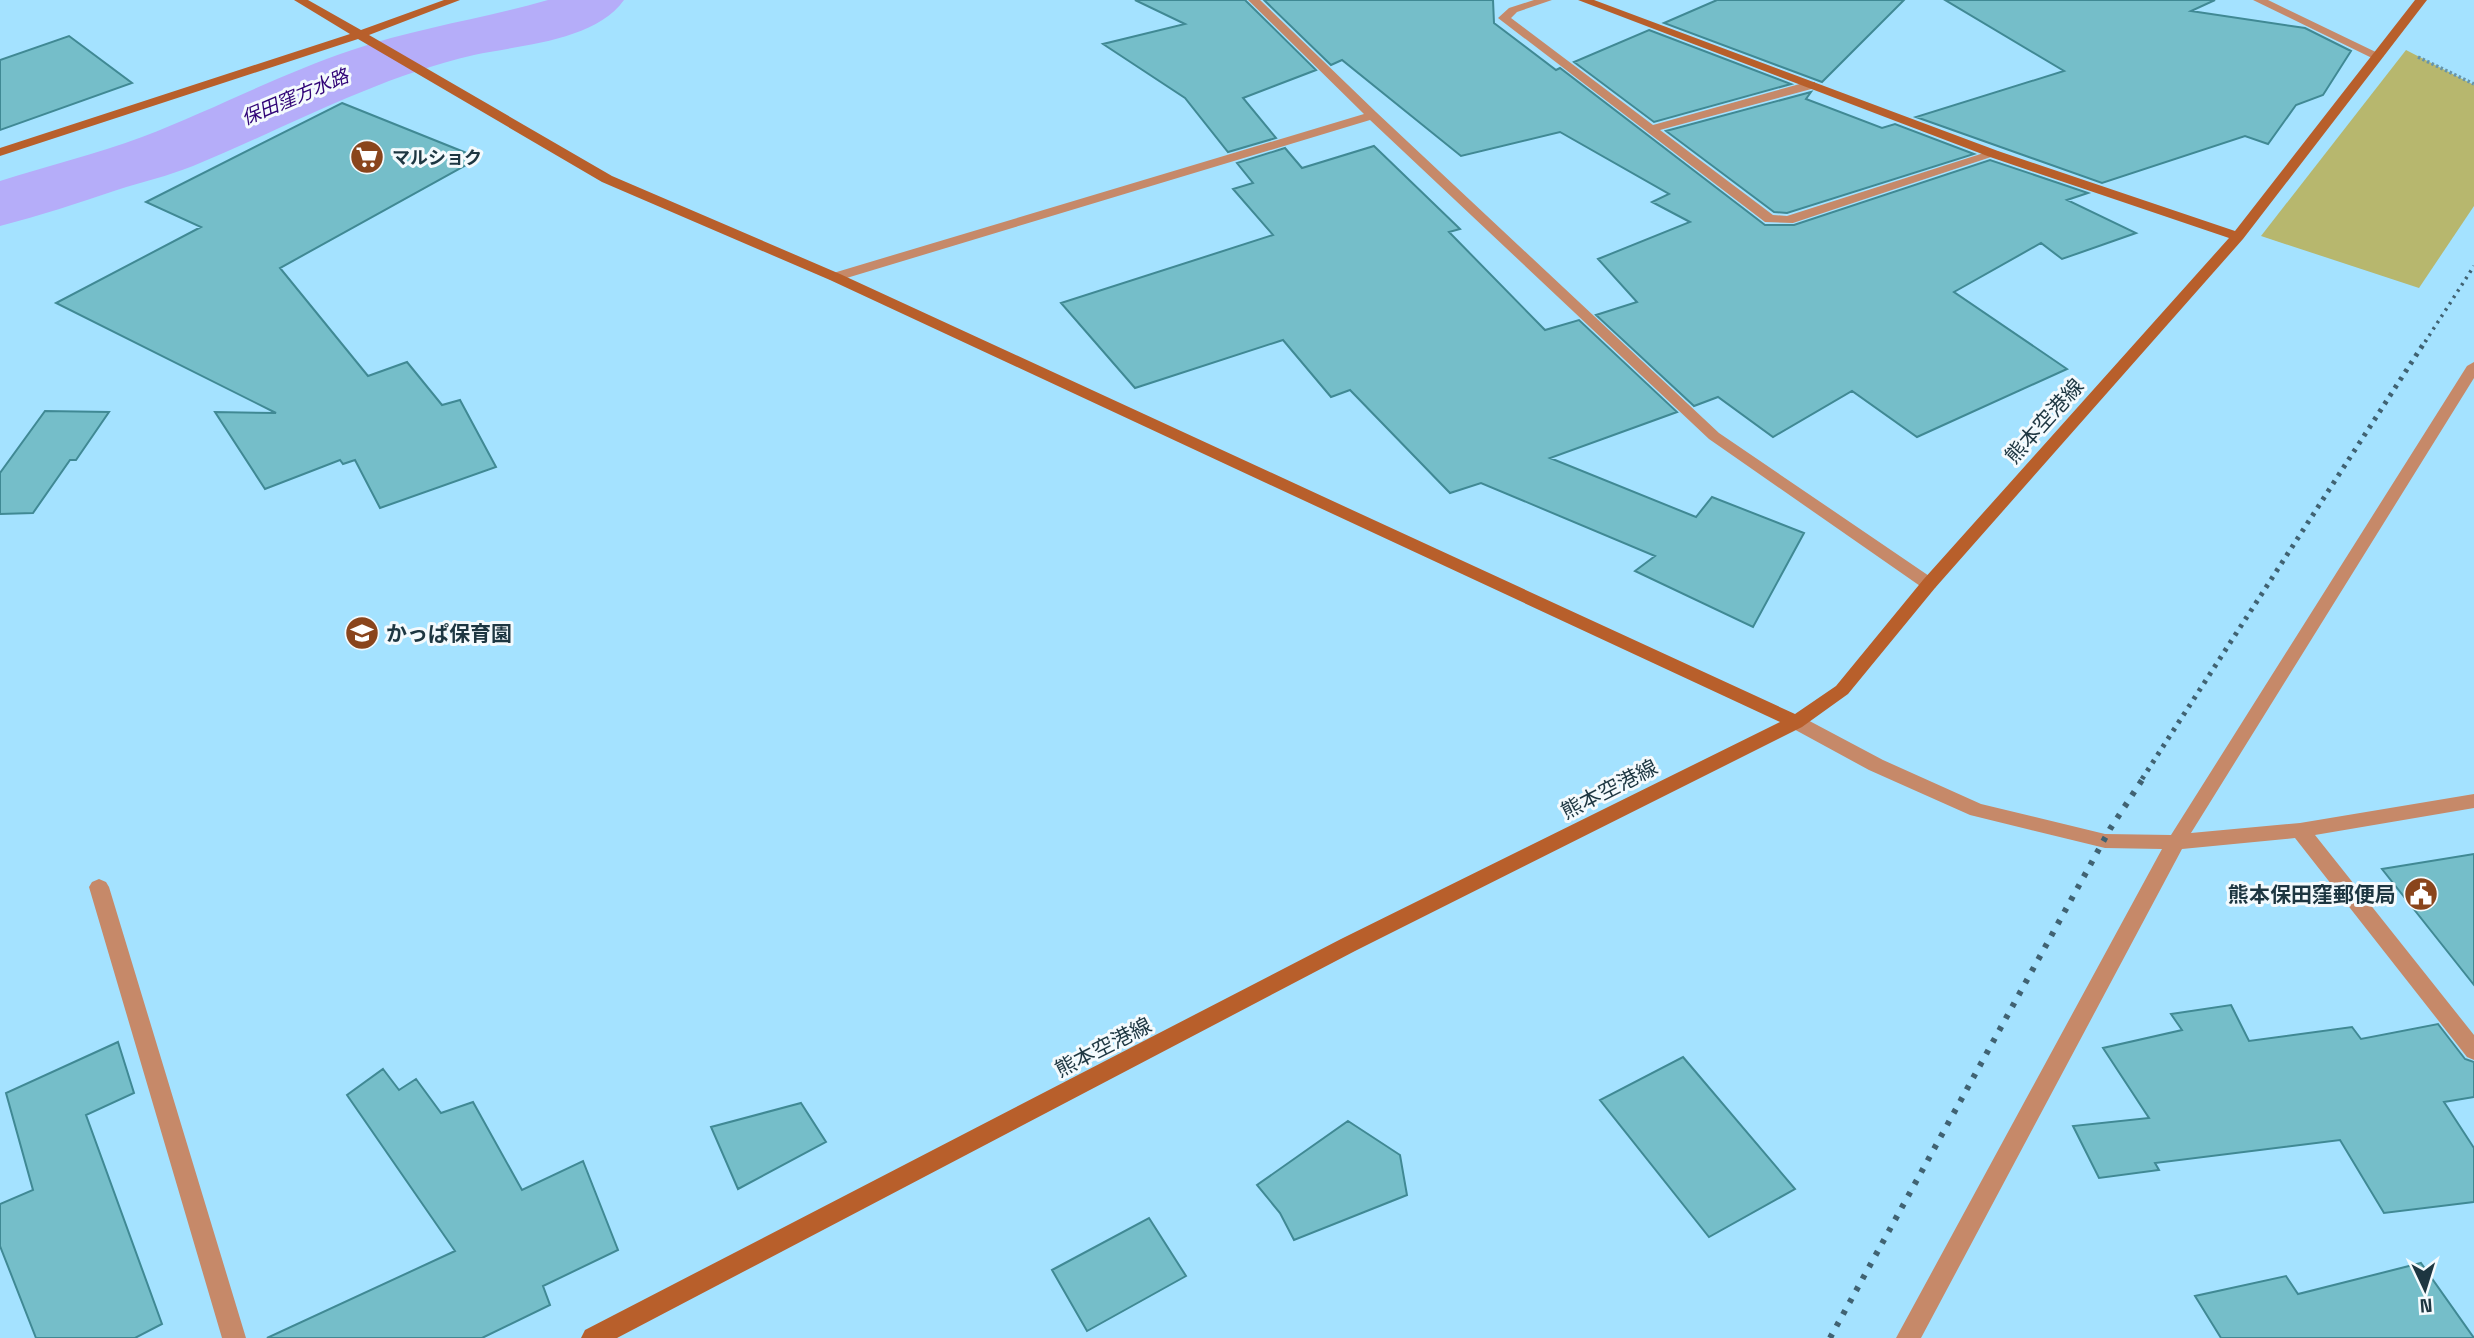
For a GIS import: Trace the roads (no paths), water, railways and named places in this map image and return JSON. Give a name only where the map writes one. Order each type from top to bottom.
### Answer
[{"type":"street","points":[[300,0],[607,179],[835,277],[1796,722],[1876,765],[1977,810],[2105,841],[2176,842],[2300,830],[2474,801]]},
{"type":"street","points":[[0,152],[359,35],[454,0]]},
{"type":"street","points":[[1254,0],[1372,115],[1714,436],[1929,584]]},
{"type":"street","points":[[1546,0],[1513,10],[1504,19],[1770,219],[1788,220],[1994,154]]},
{"type":"street","points":[[1584,0],[1994,154],[2238,236]]},
{"type":"street","points":[[2259,0],[2383,50]]},
{"type":"street","name":"熊本空港線","points":[[593,1338],[1348,945],[1796,722],[1842,690],[1929,584],[2238,236],[2421,0]]},
{"type":"street","points":[[1651,130],[1811,85]]},
{"type":"street","points":[[835,277],[1372,115]]},
{"type":"street","points":[[1908,1338],[2176,842],[2474,366]]},
{"type":"street","points":[[2300,830],[2474,1051]]},
{"type":"street","points":[[99,887],[234,1338]]},
{"type":"waterway","name":"保田窪方水路","points":[[0,204],[166,152],[310,88],[377,63],[463,38],[524,27],[574,12],[593,0]]},
{"type":"railway","points":[[2425,342],[2474,266]]},
{"type":"railway","points":[[2142,779],[2426,340]]},
{"type":"railway","points":[[1830,1338],[2110,829],[2144,777]]},
{"type":"place","name":"マルショク","points":[[367,157]]},
{"type":"place","name":"かっぱ保育園","points":[[362,633]]},
{"type":"place","name":"熊本保田窪郵便局","points":[[2421,894]]}]
